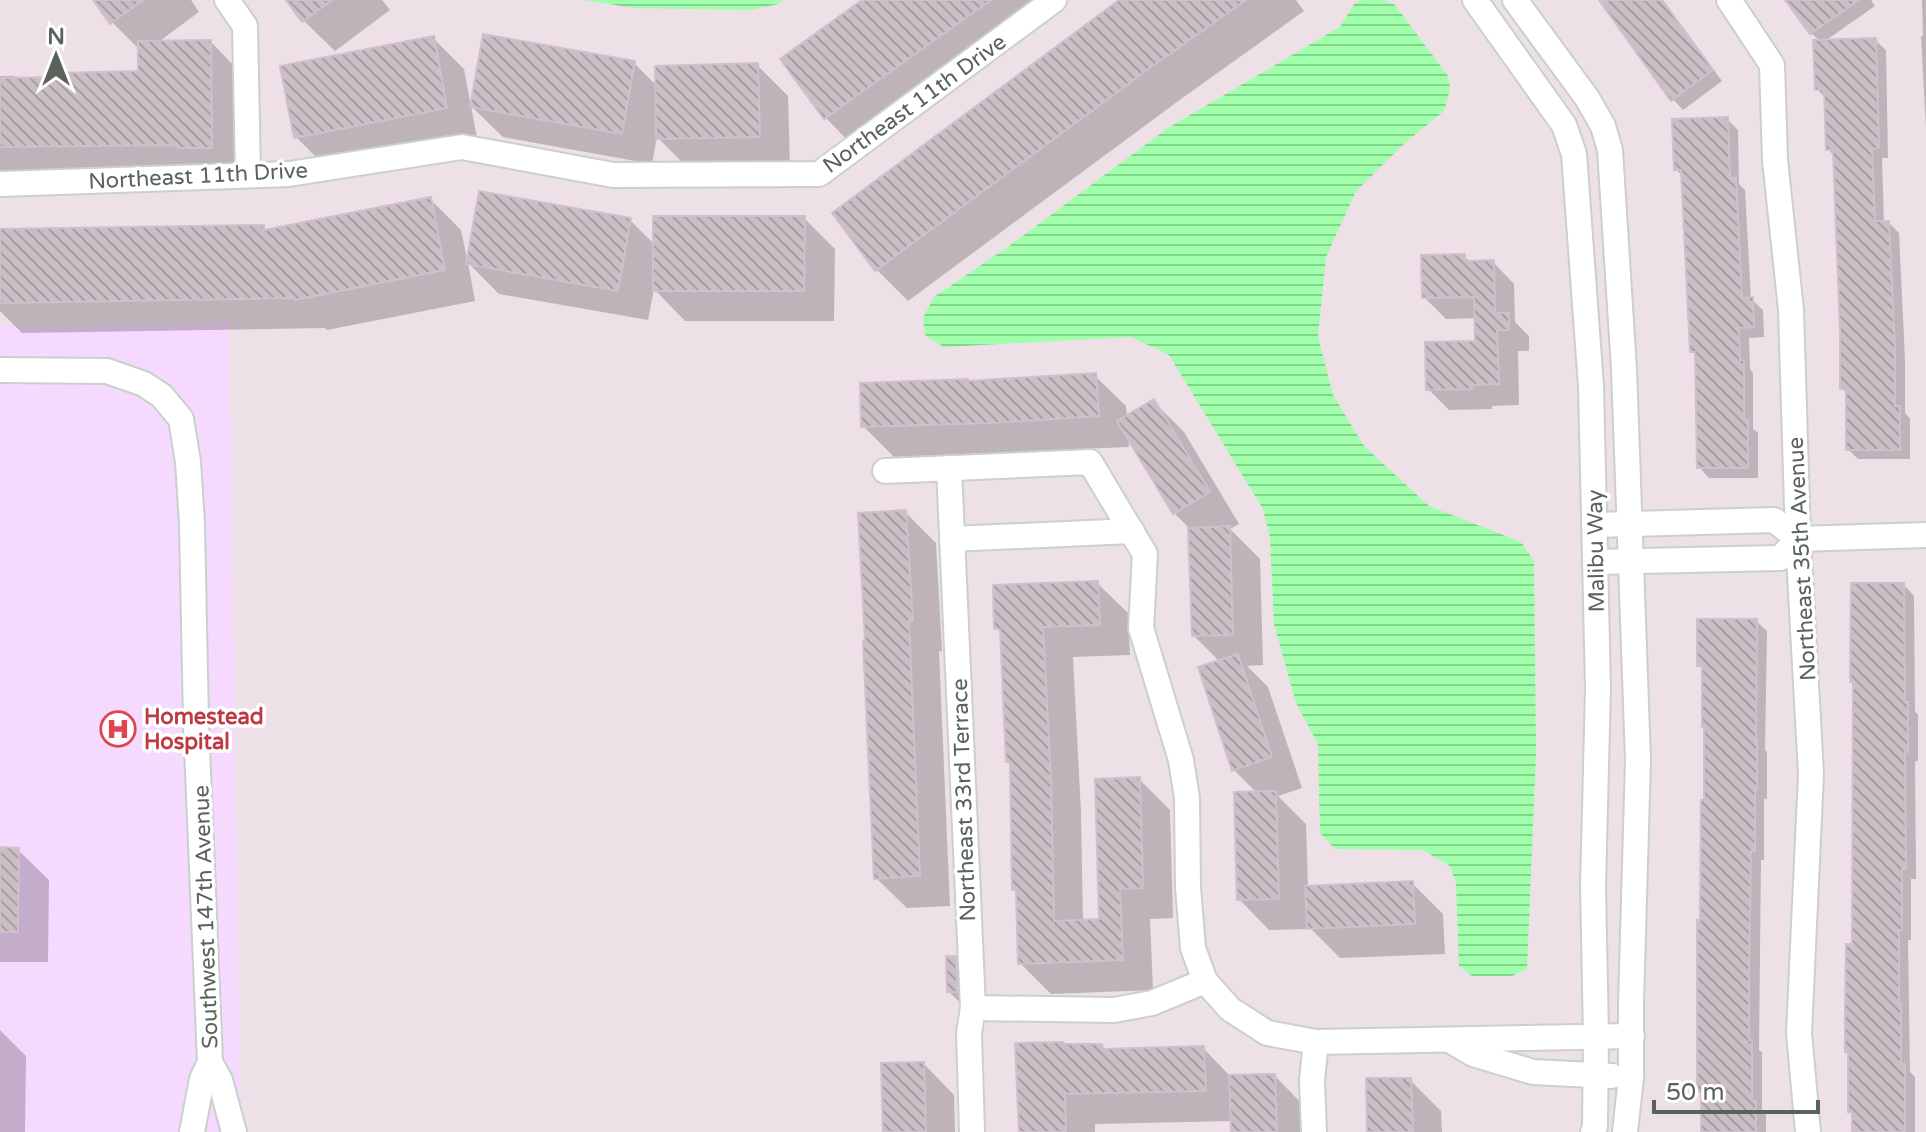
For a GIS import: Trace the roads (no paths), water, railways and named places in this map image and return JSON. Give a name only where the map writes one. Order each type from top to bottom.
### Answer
[{"type":"street","points":[[227,0],[245,26],[248,175]]},
{"type":"street","name":"Northeast 11th Drive","points":[[0,184],[289,174],[462,147],[613,175],[819,174],[1054,0]]},
{"type":"street","name":"Malibu Way","points":[[1475,0],[1564,125],[1574,154],[1591,386],[1598,688],[1593,886],[1596,1036],[1593,1132]]},
{"type":"street","name":"Malibu Way","points":[[1515,0],[1587,98],[1603,126],[1610,150],[1624,369],[1638,760],[1631,1077],[1625,1132]]},
{"type":"street","name":"Northeast 35th Avenue","points":[[1729,0],[1772,65],[1775,160],[1791,310],[1798,539],[1811,774],[1799,1033],[1808,1132]]},
{"type":"street","name":"Southwest 147th Avenue","points":[[0,370],[107,371],[144,384],[162,396],[181,419],[188,462],[194,588],[196,723],[210,1062],[220,1080],[234,1132]]},
{"type":"street","points":[[885,471],[1090,462],[1145,554],[1141,628],[1181,760],[1187,798],[1188,887],[1193,948],[1205,981],[1230,1009],[1267,1033],[1316,1042],[1632,1036]]},
{"type":"street","name":"Northeast 33rd Terrace","points":[[949,468],[973,1008],[969,1033],[972,1132]]},
{"type":"street","points":[[1594,525],[1774,520],[1798,539],[1926,535]]},
{"type":"street","points":[[952,539],[1132,531]]},
{"type":"street","points":[[1595,562],[1780,558],[1798,539]]},
{"type":"street","points":[[973,1008],[1114,1010],[1152,1003],[1205,981]]},
{"type":"street","points":[[1449,1040],[1473,1054],[1533,1072],[1631,1077]]},
{"type":"street","points":[[1314,1132],[1312,1080],[1316,1042]]},
{"type":"street","name":"Southwest 147th Avenue","points":[[192,1132],[202,1079],[210,1062]]},
{"type":"place","name":"Homestead Hospital","points":[[118,729]]}]
